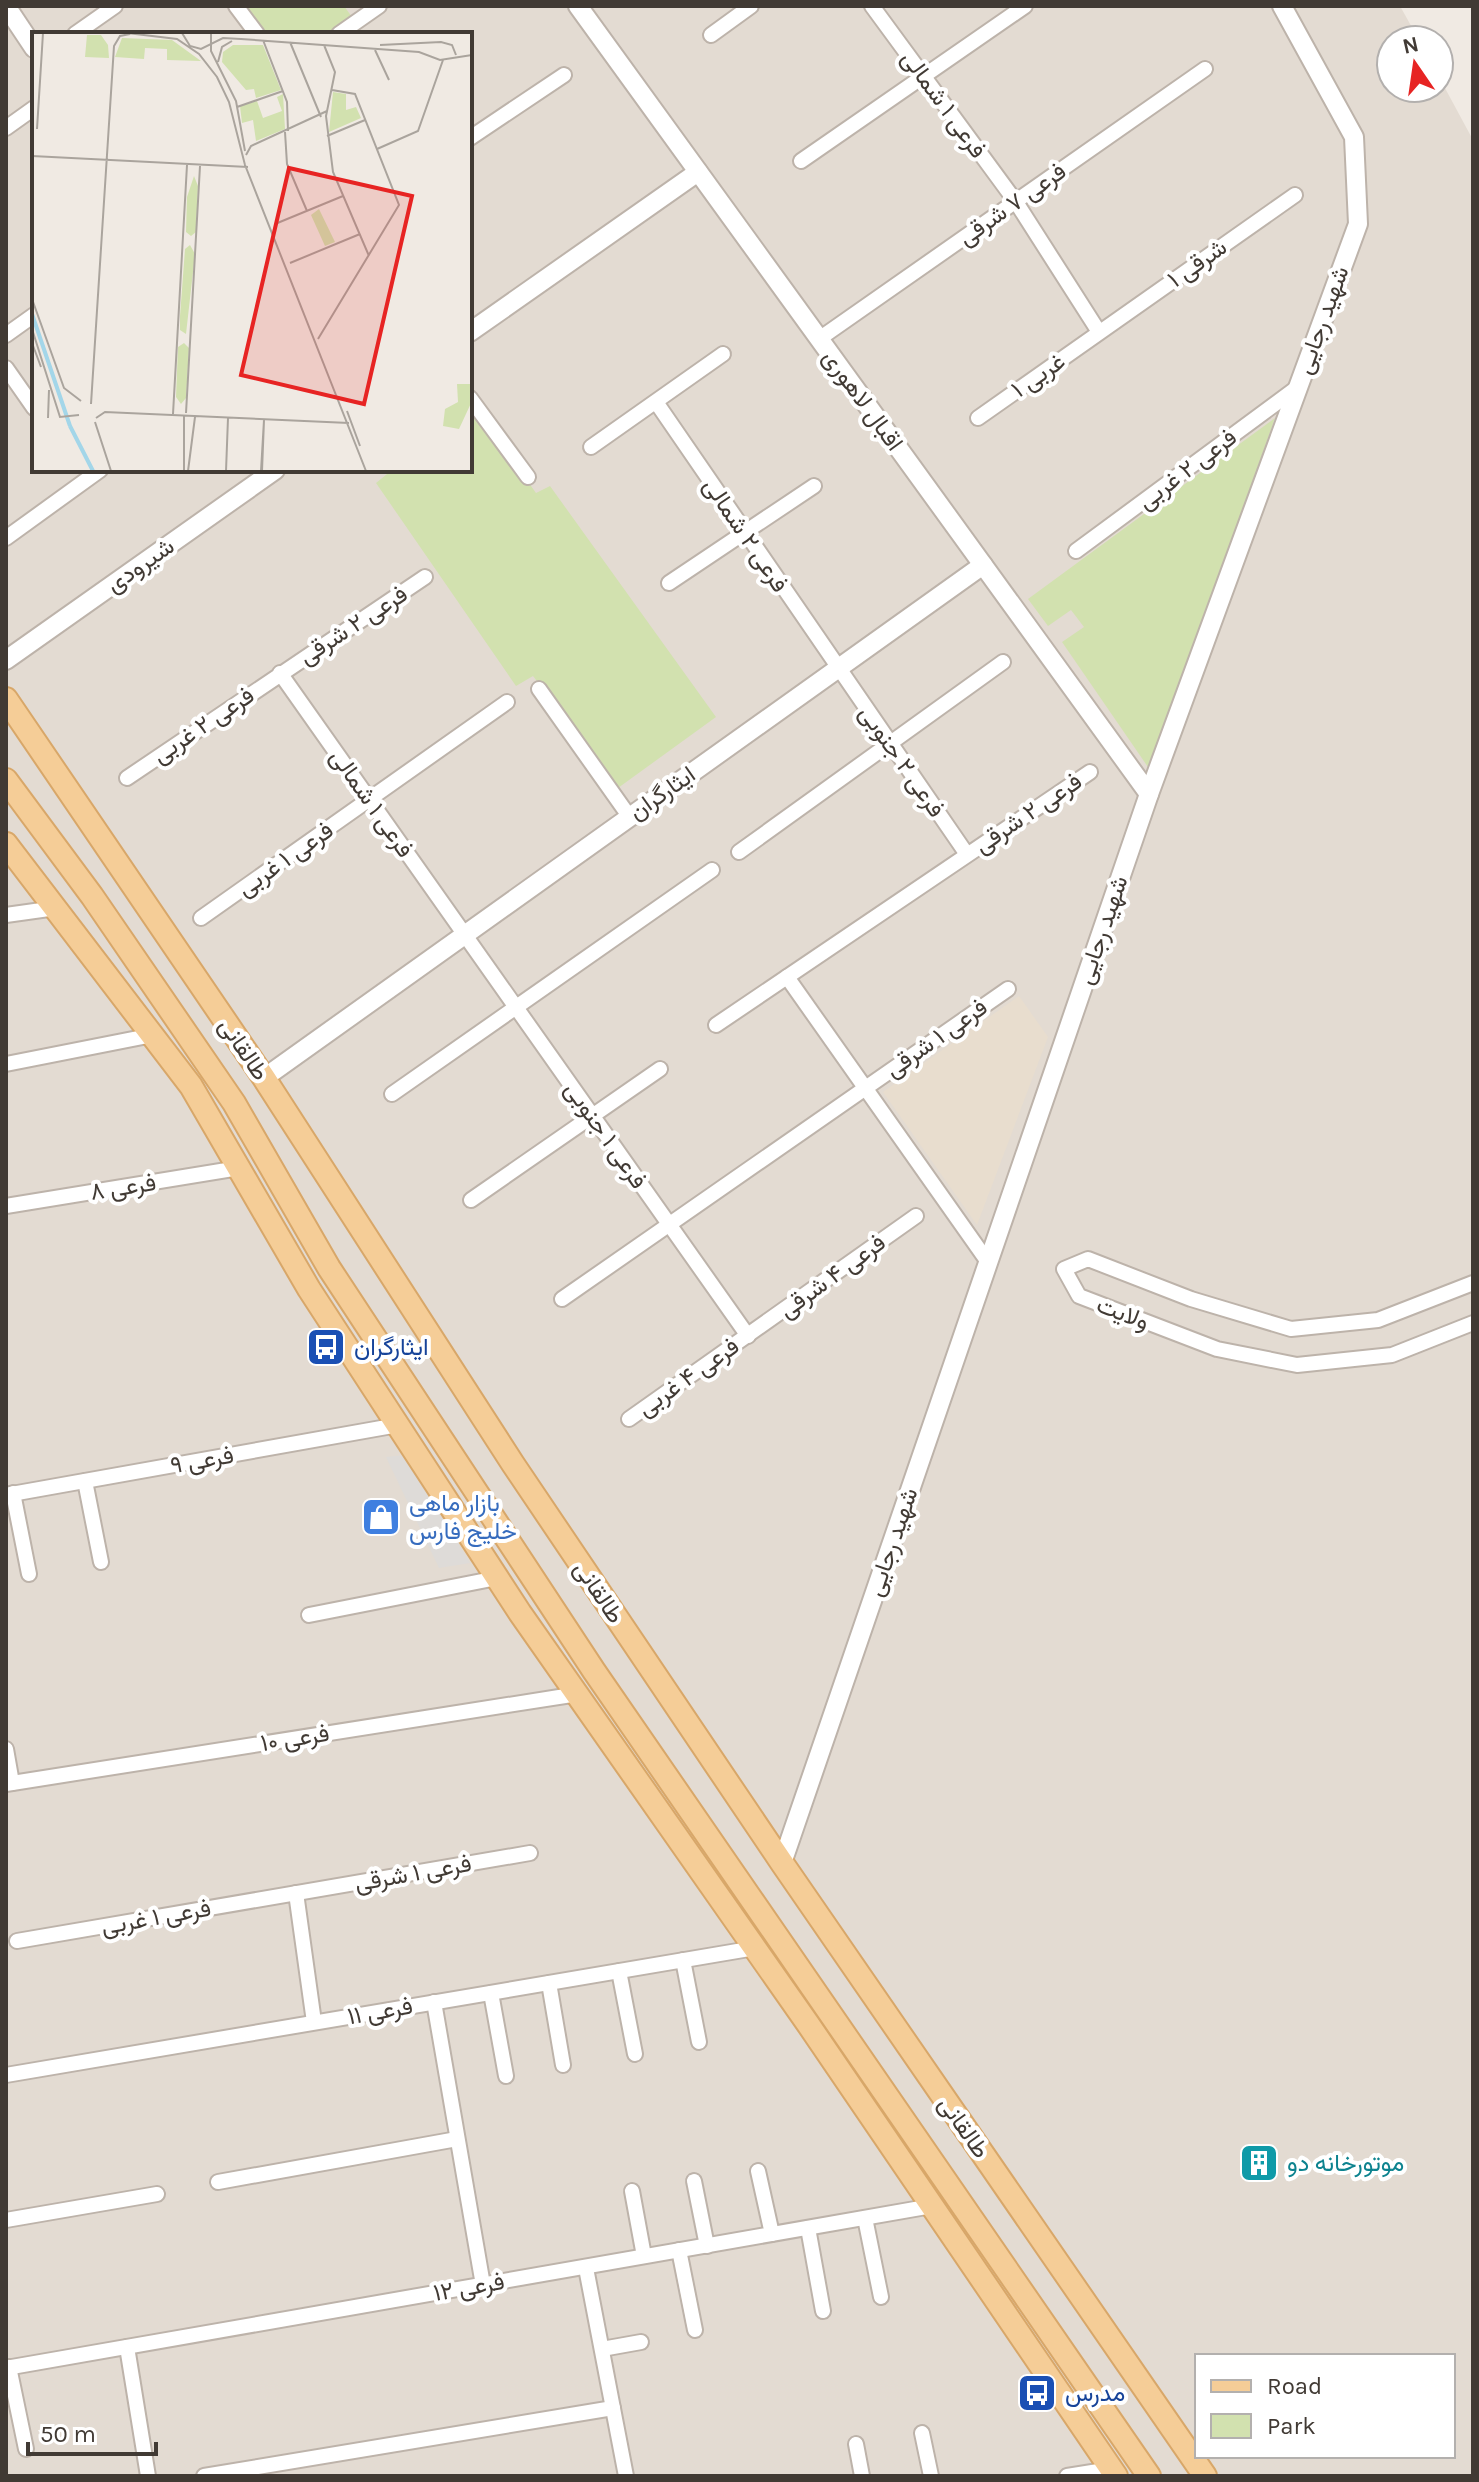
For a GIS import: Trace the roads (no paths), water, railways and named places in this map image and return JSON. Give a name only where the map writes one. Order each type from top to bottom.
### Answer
[{"type":"main road","name":"طالقانی","points":[[6,699],[264,1078],[513,1464],[782,1863],[1205,2476]]},
{"type":"main road","name":"طالقانی","points":[[6,780],[92,896],[217,1078],[318,1249],[594,1671],[1149,2476]]},
{"type":"main road","points":[[6,844],[191,1086],[347,1346],[497,1578],[634,1781],[755,1948],[1114,2472]]},
{"type":"main road","points":[[318,1249],[347,1346]]},
{"type":"street","points":[[6,6],[32,45]]},
{"type":"street","points":[[78,32],[115,6]]},
{"type":"street","points":[[236,6],[256,32]]},
{"type":"street","points":[[341,32],[363,10],[379,6]]},
{"type":"street","name":"اقبال لاهوری","points":[[578,6],[1149,794]]},
{"type":"street","points":[[711,35],[751,6]]},
{"type":"street","name":"فرعی ۱ شمالی","points":[[872,6],[1016,202]]},
{"type":"street","points":[[801,161],[1025,6]]},
{"type":"street","name":"شهید رجایی","points":[[782,1863],[1149,794],[1358,224],[1354,137],[1282,6]]},
{"type":"street","name":"فرعی ۷ شرقی","points":[[819,339],[1205,69]]},
{"type":"street","points":[[472,137],[564,75]]},
{"type":"street","points":[[6,128],[32,109]]},
{"type":"street","points":[[472,331],[698,172]]},
{"type":"street","name":"۱ شرقی","points":[[1099,332],[1295,195]]},
{"type":"street","points":[[1016,202],[1099,332]]},
{"type":"street","points":[[6,335],[32,316]]},
{"type":"street","name":"۱ غربی","points":[[978,418],[1099,332]]},
{"type":"street","points":[[591,447],[723,354]]},
{"type":"street","points":[[6,368],[32,405]]},
{"type":"street","name":"فرعی ۲ غربی","points":[[1076,551],[1298,387]]},
{"type":"street","points":[[472,401],[528,477]]},
{"type":"street","name":"فرعی ۲ شمالی","points":[[656,402],[837,669]]},
{"type":"street","name":"شیرودی","points":[[6,660],[272,472]]},
{"type":"street","points":[[6,538],[82,475]]},
{"type":"street","points":[[669,583],[814,486]]},
{"type":"street","name":"ایثارگران","points":[[264,1078],[983,565]]},
{"type":"street","name":"فرعی ۲ شرقی","points":[[280,673],[425,577]]},
{"type":"street","points":[[739,852],[1003,662]]},
{"type":"street","name":"فرعی ۲ جنوبی","points":[[837,669],[966,853]]},
{"type":"street","name":"فرعی ۱ شمالی","points":[[280,673],[464,934]]},
{"type":"street","name":"فرعی ۲ غربی","points":[[127,778],[280,673]]},
{"type":"street","points":[[539,689],[629,816]]},
{"type":"street","points":[[369,800],[507,702]]},
{"type":"street","name":"فرعی ۲ شرقی","points":[[966,853],[1090,772]]},
{"type":"street","name":"فرعی ۱ غربی","points":[[201,918],[369,800]]},
{"type":"street","points":[[716,1025],[966,853]]},
{"type":"street","points":[[392,1094],[712,870]]},
{"type":"street","points":[[6,915],[56,908]]},
{"type":"street","name":"فرعی ۱ جنوبی","points":[[464,934],[748,1336]]},
{"type":"street","points":[[787,977],[988,1262]]},
{"type":"street","name":"فرعی ۱ شرقی","points":[[865,1088],[1008,989]]},
{"type":"street","points":[[6,1064],[153,1035]]},
{"type":"street","points":[[471,1200],[660,1069]]},
{"type":"street","points":[[562,1299],[865,1088]]},
{"type":"street","name":"فرعی ۸","points":[[6,1206],[239,1168]]},
{"type":"street","name":"فرعی ۴ شرقی","points":[[748,1336],[916,1216]]},
{"type":"street","name":"ولایت","points":[[1473,1283],[1378,1320],[1291,1329],[1191,1299],[1088,1259],[1064,1269],[1079,1296],[1217,1349],[1297,1365],[1392,1355],[1473,1323]]},
{"type":"street","name":"فرعی ۴ غربی","points":[[629,1419],[748,1336]]},
{"type":"street","name":"فرعی ۹","points":[[10,1494],[398,1425]]},
{"type":"street","points":[[85,1481],[101,1562]]},
{"type":"street","points":[[10,1494],[29,1574]]},
{"type":"street","points":[[309,1615],[497,1578]]},
{"type":"street","name":"فرعی ۱۰","points":[[9,1783],[578,1694]]},
{"type":"street","points":[[6,1749],[9,1783]]},
{"type":"street","name":"فرعی ۱ شرقی","points":[[296,1893],[530,1853]]},
{"type":"street","points":[[296,1893],[314,2022]]},
{"type":"street","name":"فرعی ۱ غربی","points":[[17,1941],[296,1893]]},
{"type":"street","name":"فرعی ۱۱","points":[[6,2075],[755,1948]]},
{"type":"street","points":[[683,1960],[699,2042]]},
{"type":"street","points":[[619,1971],[635,2054]]},
{"type":"street","points":[[549,1983],[563,2065]]},
{"type":"street","points":[[491,1993],[506,2076]]},
{"type":"street","points":[[434,2002],[483,2285]]},
{"type":"street","points":[[218,2182],[457,2139]]},
{"type":"street","points":[[758,2171],[772,2234]]},
{"type":"street","points":[[694,2181],[707,2246]]},
{"type":"street","points":[[632,2191],[644,2256]]},
{"type":"street","points":[[6,2220],[157,2194]]},
{"type":"street","name":"فرعی ۱۲","points":[[8,2367],[932,2206]]},
{"type":"street","points":[[865,2218],[881,2297]]},
{"type":"street","points":[[808,2228],[823,2311]]},
{"type":"street","points":[[679,2250],[695,2330]]},
{"type":"street","points":[[586,2268],[626,2476]]},
{"type":"street","points":[[602,2349],[641,2342]]},
{"type":"street","points":[[127,2347],[148,2476]]},
{"type":"street","points":[[8,2367],[26,2449]]},
{"type":"street","points":[[204,2476],[613,2408]]},
{"type":"street","points":[[922,2433],[931,2476]]},
{"type":"street","points":[[856,2444],[862,2476]]},
{"type":"street","points":[[1067,2476],[1114,2472]]},
{"type":"place","name":"ایثارگران","points":[[326,1347]]},
{"type":"place","name":"بازار ماهی خلیج فارس","points":[[381,1517]]},
{"type":"place","name":"موتورخانه دو","points":[[1259,2163]]},
{"type":"place","name":"مدرس","points":[[1037,2393]]}]
